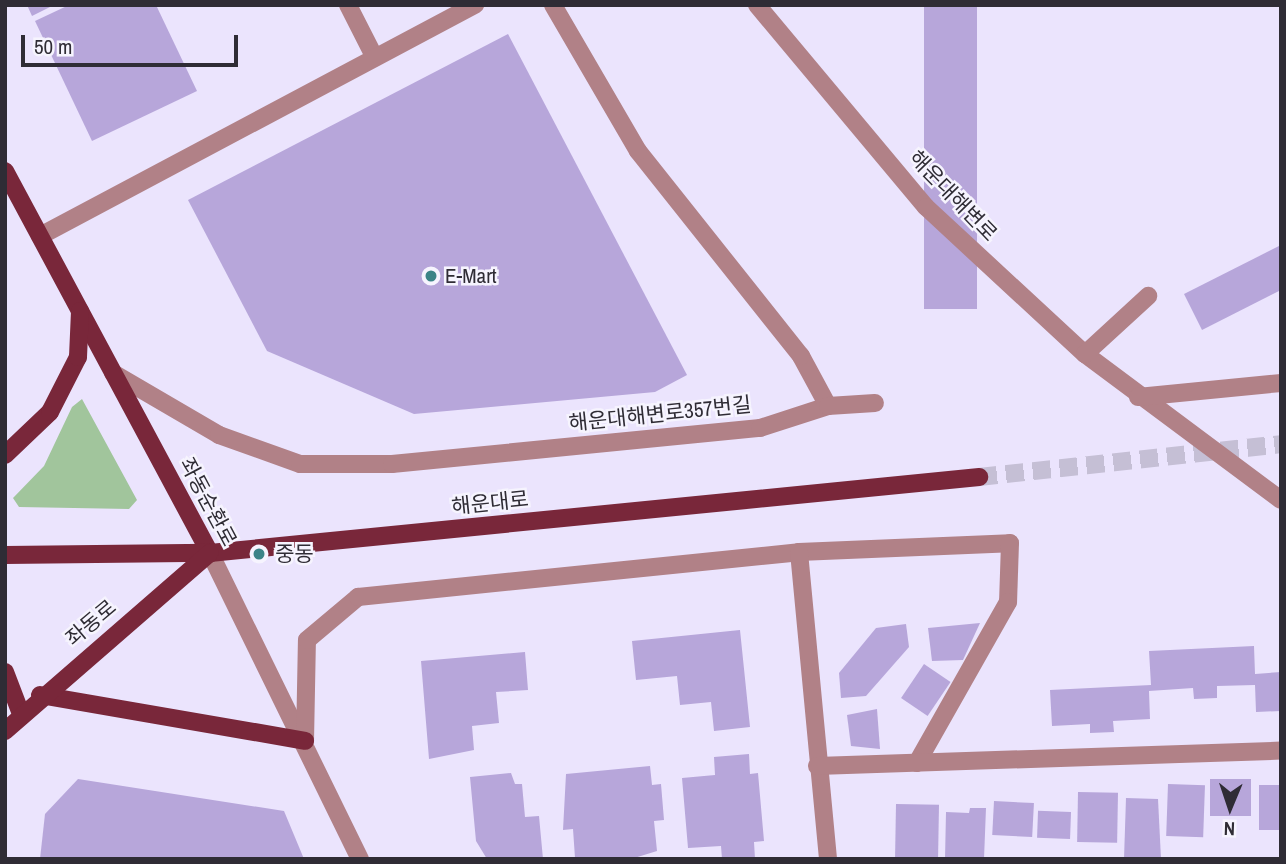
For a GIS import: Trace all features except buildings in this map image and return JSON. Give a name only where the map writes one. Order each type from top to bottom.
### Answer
[{"type":"main road","name":"좌동순환로","points":[[5,171],[210,553]]},
{"type":"main road","points":[[5,455],[50,412],[78,357],[80,311]]},
{"type":"main road","name":"해운대로","points":[[5,555],[210,553],[979,477]]},
{"type":"main road","name":"좌동로","points":[[5,731],[40,695],[210,553]]},
{"type":"main road","points":[[5,672],[21,714]]},
{"type":"main road","points":[[40,695],[304,741]]},
{"type":"street","points":[[348,5],[375,58]]},
{"type":"street","points":[[40,236],[475,5]]},
{"type":"street","points":[[553,5],[638,151],[800,356],[828,406]]},
{"type":"street","name":"해운대해변로","points":[[757,5],[926,207],[1085,354],[1138,397],[1281,499]]},
{"type":"street","points":[[1085,354],[1148,296]]},
{"type":"street","name":"해운대해변로357번길","points":[[114,373],[219,435],[300,464],[392,464],[760,428],[828,406],[875,403]]},
{"type":"street","points":[[1138,397],[1281,383]]},
{"type":"street","points":[[304,741],[307,640],[358,597],[799,552],[1010,543],[1008,602],[917,763]]},
{"type":"street","points":[[799,552],[817,766],[828,859]]},
{"type":"street","name":"좌동순환로","points":[[210,553],[360,859]]},
{"type":"street","points":[[817,766],[1281,751]]},
{"type":"green space","points":[[82,399],[137,500],[129,509],[19,507],[13,498],[44,466],[72,407]]},
{"type":"tunnel","points":[[979,477],[1281,444]]},
{"type":"place","name":"E-Mart","points":[[431,276]]},
{"type":"place","name":"중동","points":[[259,554]]}]
